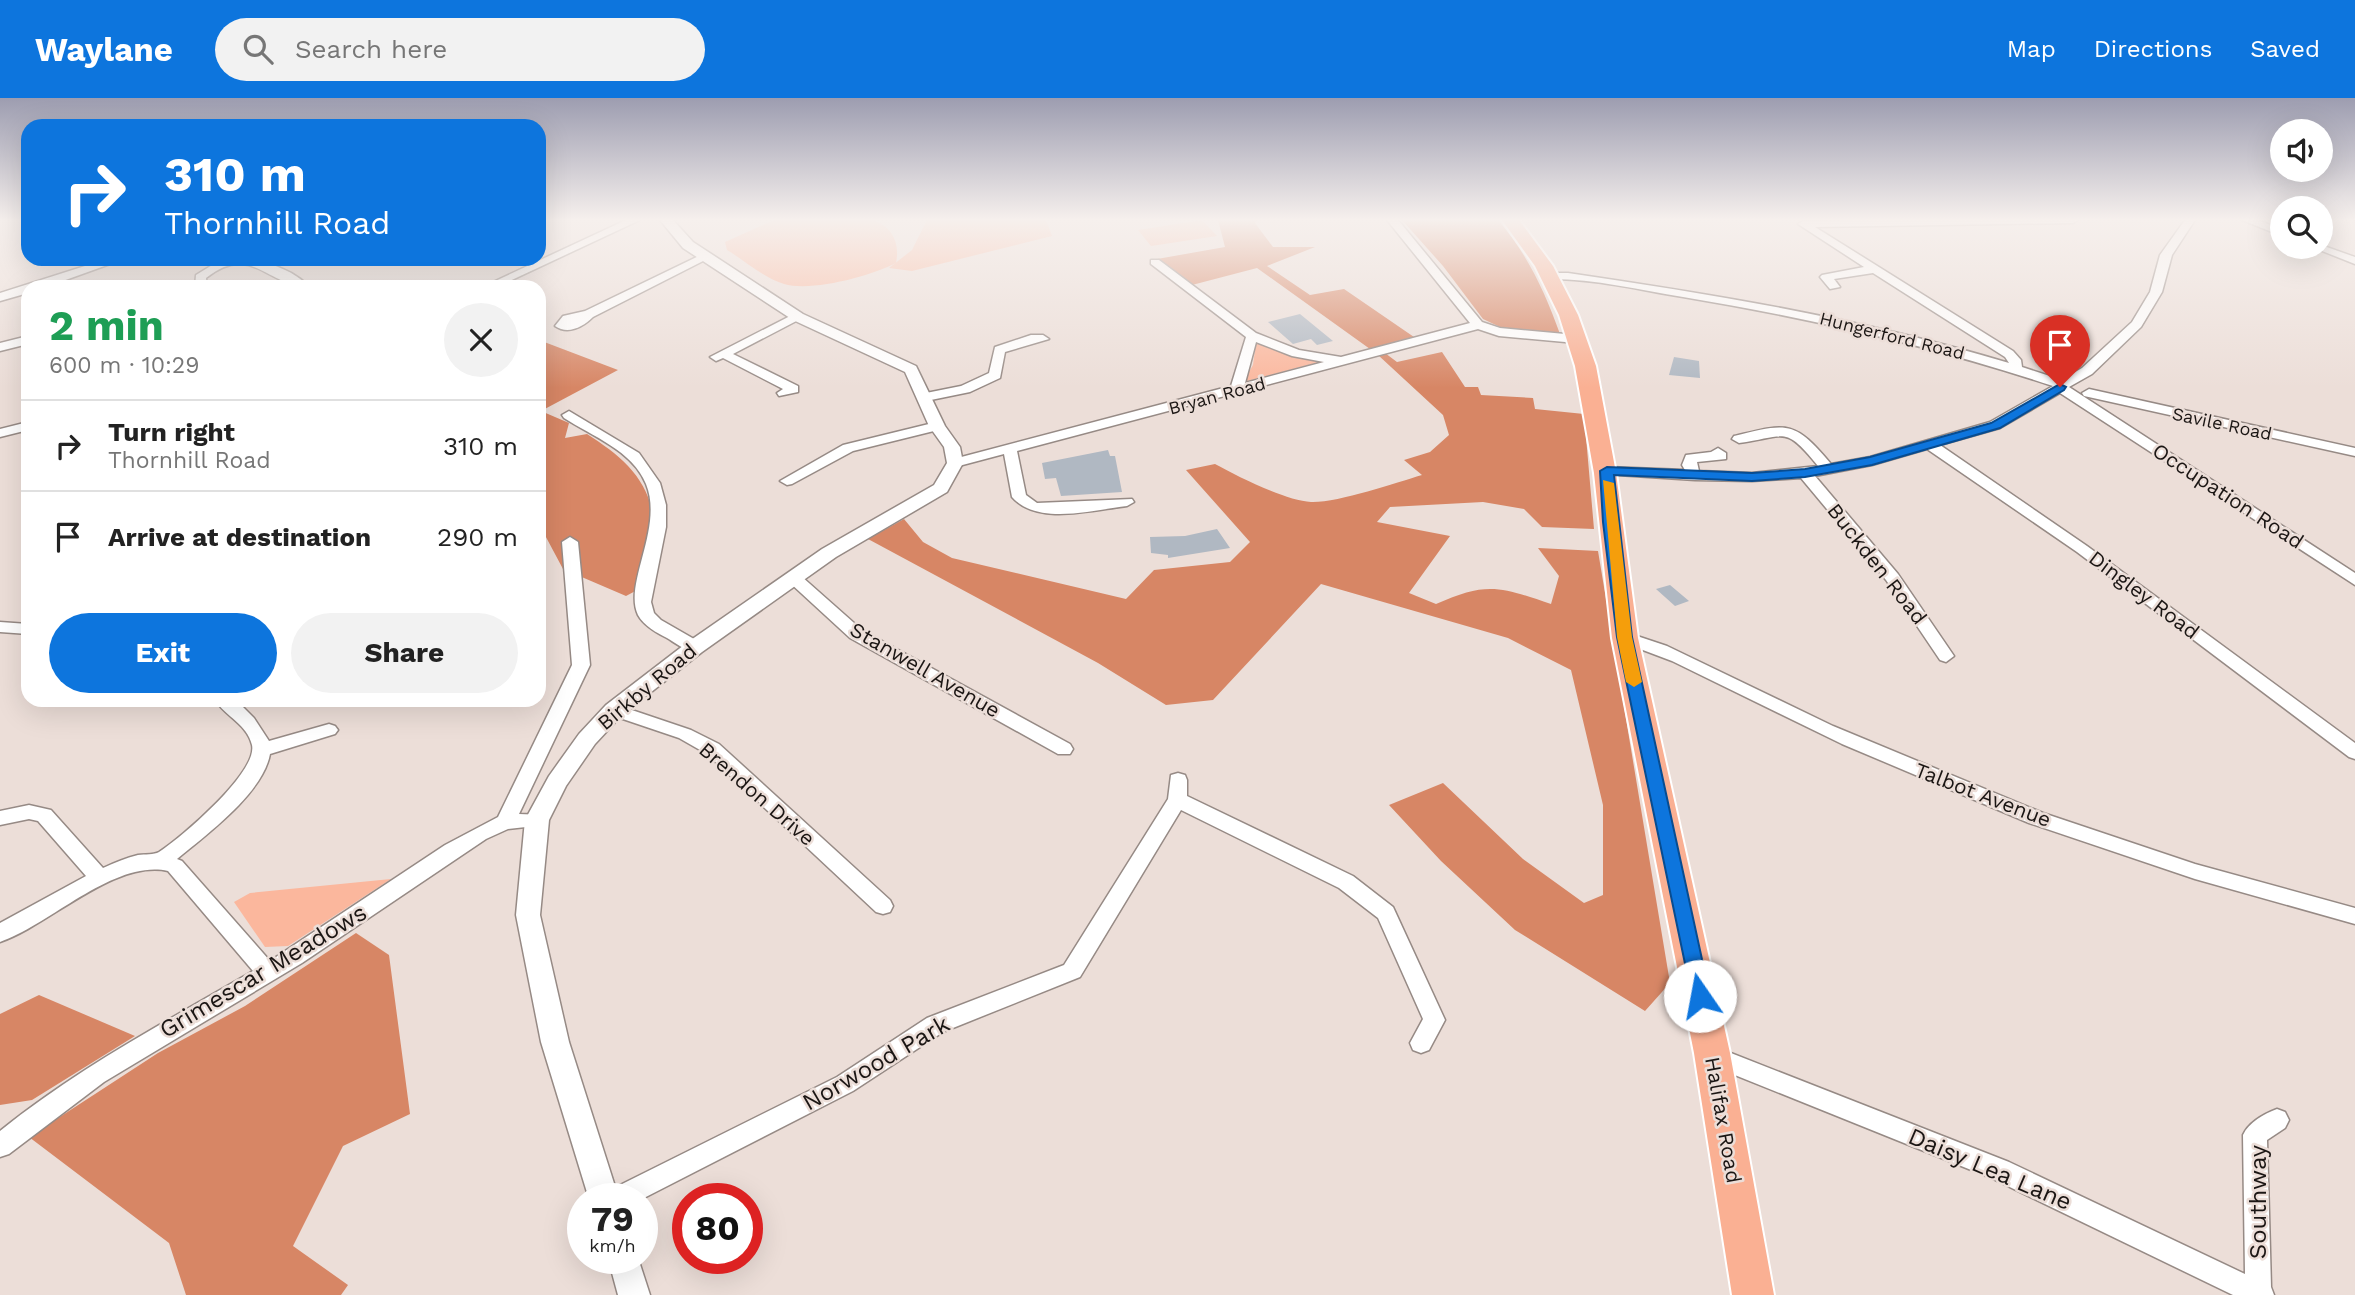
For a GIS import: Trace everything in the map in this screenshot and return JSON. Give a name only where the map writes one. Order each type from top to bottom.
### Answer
[{"type":"highway","name":"Halifax Road","points":[[1551,276],[1594,396],[1607,471],[1610,522],[1625,637],[1713,1056],[1753,1295]]},
{"type":"street","points":[[589,314],[665,276]]},
{"type":"street","points":[[735,276],[798,317],[911,369],[937,426],[952,447],[955,463]]},
{"type":"street","points":[[1173,276],[1252,337],[1296,353],[1343,361]]},
{"type":"street","points":[[1438,276],[1478,325],[1499,332],[1576,340]]},
{"type":"street","name":"Hungerford Road","points":[[1551,276],[1568,276],[1752,303],[1857,325],[2017,369],[2058,388]]},
{"type":"street","points":[[1833,276],[1826,277],[1834,287]]},
{"type":"street","points":[[1886,276],[2009,354],[2015,360],[2017,369]]},
{"type":"street","points":[[1607,471],[1752,477],[1805,473],[1872,461],[1995,425],[2101,359],[2137,324],[2156,292],[2160,276]]},
{"type":"street","points":[[0,297],[21,291]]},
{"type":"street","points":[[793,389],[720,356],[798,317]]},
{"type":"street","name":"Bryan Road","points":[[955,463],[1478,325]]},
{"type":"street","points":[[926,397],[965,389],[995,375],[999,350],[1035,337]]},
{"type":"street","points":[[1236,391],[1252,337]]},
{"type":"street","points":[[0,347],[21,342]]},
{"type":"street","name":"Occupation Road","points":[[2079,375],[2100,413]]},
{"type":"street","name":"Occupation Road","points":[[2058,388],[2355,580]]},
{"type":"street","name":"Savile Road","points":[[2089,393],[2355,452]]},
{"type":"street","points":[[569,415],[640,462],[657,493],[660,528],[641,602],[647,616],[695,647]]},
{"type":"street","points":[[787,481],[848,448],[937,426]]},
{"type":"street","points":[[0,433],[21,428]]},
{"type":"street","points":[[1739,439],[1753,438],[1774,430],[1787,431],[1802,438],[1828,469]]},
{"type":"street","name":"Dingley Road","points":[[1929,444],[2082,549],[2355,752]]},
{"type":"street","points":[[1010,449],[1019,497],[1032,507],[1127,502]]},
{"type":"street","points":[[1695,476],[1689,466],[1691,458],[1721,456],[1718,452]]},
{"type":"street","name":"Birkby Road","points":[[599,1183],[555,1042],[527,915],[537,820],[557,782],[587,739],[614,710],[695,647],[795,579],[828,553],[941,488],[955,463]]},
{"type":"street","name":"Buckden Road","points":[[1805,473],[1892,577],[1946,656]]},
{"type":"street","points":[[505,822],[581,665],[570,542]]},
{"type":"street","name":"Stanwell Avenue","points":[[795,579],[856,635],[1064,749]]},
{"type":"street","points":[[0,627],[21,628]]},
{"type":"street","name":"Talbot Avenue","points":[[1625,637],[1656,646],[1766,702],[1936,778],[2094,837],[2286,898],[2355,916]]},
{"type":"street","points":[[163,860],[233,798],[260,763],[262,750],[244,717],[232,707]]},
{"type":"street","name":"Brendon Drive","points":[[614,710],[685,734],[713,750],[883,906]]},
{"type":"street","points":[[262,750],[329,730]]},
{"type":"street","name":"Norwood Park","points":[[649,1183],[845,1084],[935,1025],[1072,971],[1177,790],[1346,882],[1386,913],[1434,1020],[1421,1043]]},
{"type":"street","points":[[0,818],[29,812],[44,815],[100,878]]},
{"type":"street","name":"Grimescar Meadows","points":[[0,1146],[26,1124],[141,1045],[268,973],[459,846],[505,822],[537,820]]},
{"type":"street","points":[[0,933],[100,878],[144,861],[163,860],[175,866],[268,973]]},
{"type":"street","name":"Daisy Lea Lane","points":[[1713,1056],[2000,1170],[2259,1294]]},
{"type":"street","name":"Southway","points":[[2259,1294],[2255,1135],[2277,1120]]},
{"type":"street","points":[[628,1274],[634,1295]]},
{"type":"shaded area","points":[[765,276],[861,276],[810,286],[777,282]]},
{"type":"shaded area","points":[[1180,276],[1227,276],[1192,285]]},
{"type":"shaded area","points":[[1268,276],[1282,276],[1310,295],[1344,289],[1414,337],[1370,349]]},
{"type":"shaded area","points":[[1450,276],[1536,276],[1560,334],[1500,327],[1483,319]]},
{"type":"shaded area","points":[[1256,342],[1323,361],[1243,382],[1253,365]]},
{"type":"shaded area","points":[[546,343],[618,370],[546,408]]},
{"type":"shaded area","points":[[1442,352],[1465,387],[1478,387],[1481,395],[1533,398],[1535,409],[1584,414],[1594,529],[1542,527],[1524,509],[1483,502],[1390,507],[1377,522],[1450,536],[1409,593],[1436,604],[1468,592],[1494,589],[1551,604],[1559,576],[1538,548],[1598,551],[1670,983],[1645,1011],[1515,930],[1441,861],[1389,805],[1443,783],[1523,859],[1584,903],[1603,895],[1603,805],[1571,670],[1508,638],[1321,584],[1213,700],[1166,705],[1098,663],[868,539],[904,519],[923,542],[952,558],[1126,599],[1154,570],[1230,562],[1250,542],[1186,470],[1215,464],[1275,493],[1311,502],[1350,496],[1422,475],[1404,460],[1430,452],[1449,435],[1443,415],[1378,355],[1385,353],[1397,362]]},
{"type":"shaded area","points":[[546,413],[569,423],[565,438],[587,434],[613,452],[634,472],[648,497],[654,528],[641,588],[626,596],[563,569],[546,537]]},
{"type":"shaded area","points":[[391,879],[288,946],[265,947],[234,902],[250,893]]},
{"type":"shaded area","points":[[356,933],[389,955],[410,1114],[343,1146],[293,1246],[348,1285],[341,1295],[186,1295],[169,1243],[29,1137],[158,1053],[245,1006]]},
{"type":"shaded area","points":[[39,995],[135,1036],[32,1100],[0,1105],[0,1014]]},
{"type":"building","points":[[1300,314],[1333,341],[1317,345],[1311,339],[1293,344],[1268,322]]},
{"type":"building","points":[[1674,357],[1699,361],[1700,378],[1669,375]]},
{"type":"building","points":[[1108,450],[1110,456],[1115,456],[1122,492],[1061,496],[1056,478],[1045,479],[1042,463]]},
{"type":"building","points":[[1217,529],[1230,548],[1168,558],[1168,555],[1151,553],[1150,537],[1185,536]]},
{"type":"building","points":[[1670,585],[1689,601],[1675,606],[1656,589]]},
{"type":"slow traffic","points":[[1608,483],[1610,522],[1625,637],[1634,682]]},
{"type":"route","points":[[1700,996],[1625,637],[1610,522],[1607,471],[1752,477],[1805,473],[1872,461],[1995,425],[2060,387]]}]
